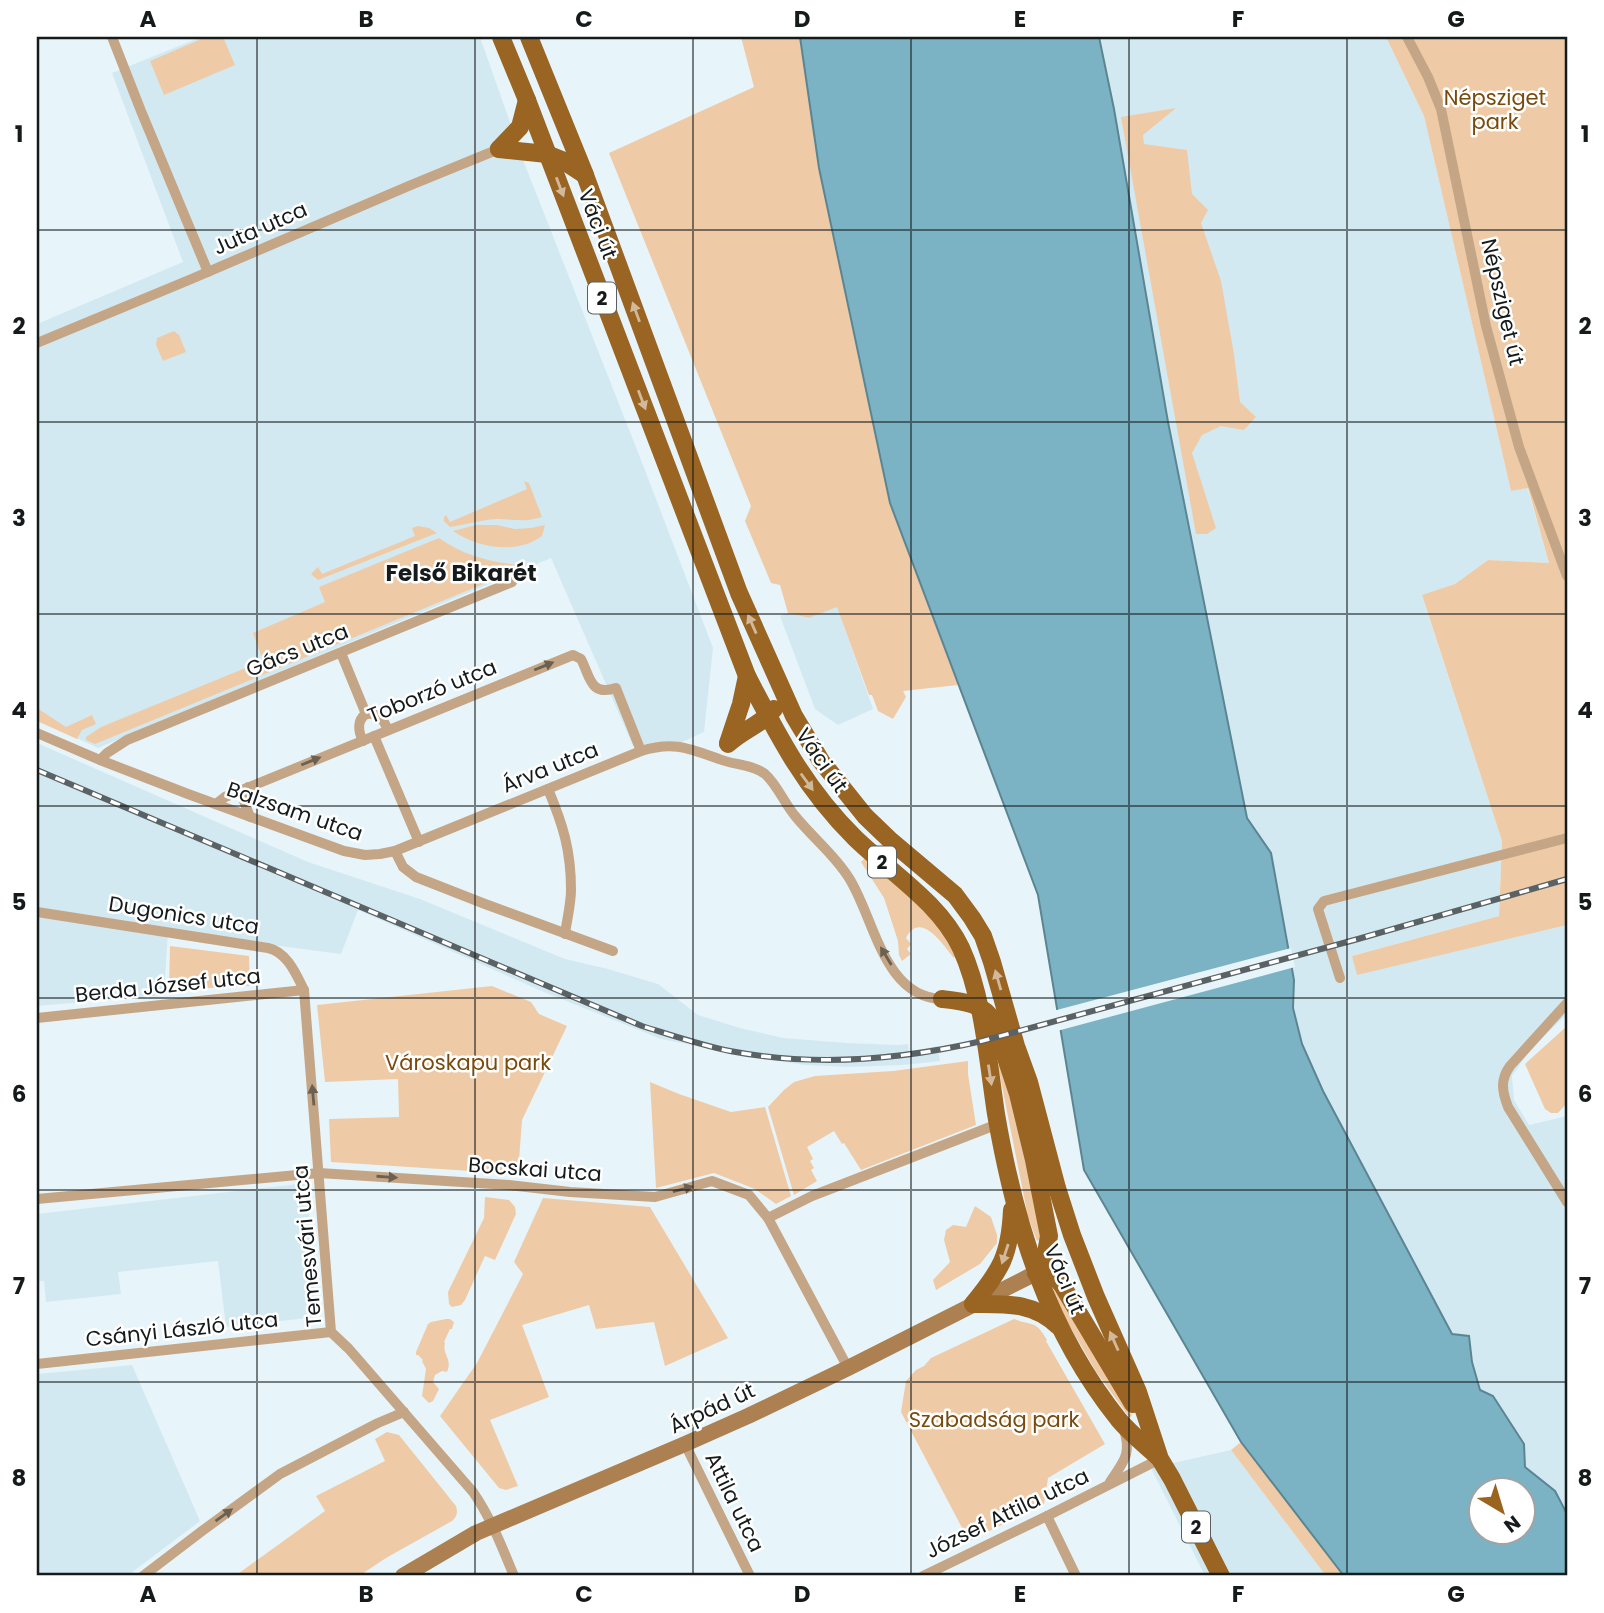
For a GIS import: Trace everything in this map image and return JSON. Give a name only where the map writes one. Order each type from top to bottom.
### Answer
[{"type":"main road","name":"Váci út","points":[[501,37],[747,676],[796,766],[821,801],[855,838],[927,902],[947,924],[960,947],[979,1007],[1012,1195],[1036,1273],[1076,1358],[1121,1422],[1160,1459]]},
{"type":"main road","name":"Váci út","points":[[529,37],[585,175],[739,593],[780,686],[808,741],[836,782],[891,841],[955,895],[983,936],[1029,1082],[1057,1188],[1096,1297],[1138,1392],[1160,1459],[1221,1576]]},
{"type":"main road","points":[[527,100],[540,117],[547,123],[554,124],[554,99]]},
{"type":"main road","points":[[499,149],[520,127],[527,100]]},
{"type":"main road","points":[[499,149],[547,154],[585,175]]},
{"type":"main road","points":[[725,752],[747,676]]},
{"type":"main road","points":[[725,752],[742,732],[768,717],[778,702],[780,686]]},
{"type":"main road","points":[[939,999],[958,984],[968,966]]},
{"type":"main road","points":[[939,999],[979,1007],[990,1015],[994,1022],[1018,1094],[1049,1236],[1046,1253],[1036,1273]]},
{"type":"main road","points":[[1016,1046],[1018,1094]]},
{"type":"main road","points":[[1034,1160],[1073,1235]]},
{"type":"main road","points":[[974,1304],[1001,1266],[1006,1252],[1012,1195]]},
{"type":"main road","points":[[1036,1273],[1053,1274],[1062,1285],[1128,1396],[1149,1426]]},
{"type":"main road","name":"Árpád út","points":[[403,1576],[476,1533],[685,1444],[848,1368],[1036,1273]]},
{"type":"main road","points":[[974,1304],[1014,1305],[1034,1309],[1043,1312],[1062,1329]]},
{"type":"street","points":[[112,37],[208,272]]},
{"type":"street","name":"Népsziget út","points":[[1407,37],[1441,109],[1486,326],[1519,447],[1567,576]]},
{"type":"street","name":"Juta utca","points":[[37,342],[499,149]]},
{"type":"street","name":"Gács utca","points":[[100,760],[127,740],[512,582]]},
{"type":"street","points":[[341,653],[366,713]]},
{"type":"street","name":"Toborzó utca","points":[[216,804],[223,797],[573,655],[582,660],[596,688],[605,691],[616,688],[641,751]]},
{"type":"street","points":[[366,713],[374,713],[380,717],[388,730]]},
{"type":"street","points":[[363,741],[359,726],[366,713]]},
{"type":"street","name":"Balzsam utca","points":[[37,733],[100,760],[350,852],[373,855],[395,851]]},
{"type":"street","points":[[374,736],[419,842]]},
{"type":"street","name":"Árva utca","points":[[395,851],[641,751],[660,746],[679,746],[725,752],[765,774],[789,809],[842,867],[854,886],[879,945],[898,975],[914,991],[939,999]]},
{"type":"street","points":[[248,787],[244,801],[250,817]]},
{"type":"street","points":[[548,789],[568,845],[572,892],[565,934]]},
{"type":"street","points":[[1340,978],[1318,909],[1324,901],[1567,838]]},
{"type":"street","points":[[395,851],[403,867],[416,877],[613,951]]},
{"type":"street","name":"Dugonics utca","points":[[37,912],[273,949],[286,959],[304,990]]},
{"type":"street","name":"Berda József utca","points":[[37,1018],[304,990]]},
{"type":"street","name":"Temesvári utca","points":[[304,990],[331,1332],[349,1349],[473,1492],[493,1525],[514,1576]]},
{"type":"street","points":[[1567,1003],[1505,1072],[1502,1092],[1508,1107],[1567,1202]]},
{"type":"street","points":[[768,1218],[812,1196],[998,1124]]},
{"type":"street","name":"Bocskai utca","points":[[37,1199],[319,1173],[655,1197],[712,1181],[749,1195],[768,1218],[848,1368]]},
{"type":"street","name":"Csányi László utca","points":[[37,1364],[331,1332]]},
{"type":"street","points":[[143,1576],[280,1474],[404,1412]]},
{"type":"street","name":"József Attila utca","points":[[1109,1484],[1128,1450],[1121,1422]]},
{"type":"street","name":"Attila utca","points":[[685,1444],[751,1576]]},
{"type":"street","name":"József Attila utca","points":[[923,1576],[1160,1459]]},
{"type":"street","points":[[1047,1516],[1076,1576]]},
{"type":"shaded area","points":[[201,37],[480,37],[525,165],[713,648],[704,732],[669,748],[633,746],[551,558],[98,748],[37,720],[37,324],[183,262],[112,73]]},
{"type":"shaded area","points":[[1099,37],[1386,37],[1424,116],[1511,491],[1527,487],[1549,563],[1488,560],[1455,584],[1422,596],[1502,841],[1499,916],[1352,956],[1358,974],[1567,925],[1567,1014],[1530,1050],[1512,1076],[1514,1100],[1529,1125],[1567,1116],[1567,1514],[1555,1491],[1525,1467],[1524,1444],[1493,1396],[1480,1390],[1472,1362],[1469,1336],[1452,1334],[1323,1091],[1302,1044],[1293,1008],[1294,980],[1271,853],[1247,818],[1168,422]]},
{"type":"shaded area","points":[[837,606],[873,709],[838,725],[815,709],[780,616],[788,613],[809,618]]},
{"type":"shaded area","points":[[37,743],[308,862],[420,899],[565,959],[658,984],[698,1015],[783,1038],[908,1044],[909,1052],[937,1046],[940,1061],[848,1067],[805,1065],[661,1039],[544,992],[358,910],[341,954],[168,931],[164,995],[37,1006]]},
{"type":"shaded area","points":[[307,1183],[316,1317],[226,1327],[218,1261],[118,1272],[121,1294],[46,1302],[44,1281],[37,1281],[37,1214]]},
{"type":"shaded area","points":[[132,1365],[200,1521],[127,1576],[37,1576],[37,1374]]},
{"type":"shaded area","points":[[1231,1450],[1326,1576],[1205,1576],[1151,1468]]},
{"type":"green space","points":[[206,37],[223,37],[235,65],[164,95],[150,61]]},
{"type":"green space","points":[[741,37],[800,37],[819,168],[890,503],[958,685],[903,691],[906,697],[893,719],[878,711],[872,695],[869,695],[837,607],[809,618],[788,613],[780,585],[771,583],[745,521],[751,506],[609,153],[754,87]]},
{"type":"green space","name":"Népsziget park","points":[[1386,37],[1567,37],[1567,925],[1357,975],[1352,956],[1499,916],[1502,841],[1422,595],[1455,584],[1488,560],[1549,563],[1528,488],[1511,491],[1424,116]]},
{"type":"green space","points":[[1176,108],[1143,135],[1144,144],[1187,150],[1192,194],[1208,210],[1201,223],[1221,281],[1240,402],[1256,417],[1244,430],[1221,426],[1202,435],[1192,453],[1216,528],[1207,534],[1196,534],[1121,117]]},
{"type":"green space","points":[[174,331],[179,335],[186,352],[163,361],[156,345],[157,338]]},
{"type":"green space","points":[[524,481],[529,483],[542,517],[524,520],[496,519],[450,527],[444,521],[446,515],[450,522],[527,489]]},
{"type":"green space","points":[[476,525],[497,525],[515,529],[545,525],[542,536],[521,546],[509,547],[474,542],[453,531]]},
{"type":"green space","points":[[418,526],[437,533],[318,580],[311,574],[318,567],[322,574],[415,536],[412,528]]},
{"type":"green space","points":[[439,538],[481,558],[527,566],[95,744],[86,740],[86,737],[101,727],[263,661],[253,633],[325,602],[319,587]]},
{"type":"green space","points":[[37,708],[66,727],[92,715],[96,724],[82,730],[77,739],[37,721]]},
{"type":"green space","points":[[868,855],[905,888],[958,951],[954,958],[931,932],[918,927],[906,938],[911,944],[907,949],[911,954],[902,961],[884,898],[861,862]]},
{"type":"green space","points":[[170,946],[249,956],[250,986],[169,990]]},
{"type":"green space","name":"Városkapu park","points":[[492,986],[531,1002],[539,1014],[567,1026],[522,1120],[518,1174],[331,1162],[329,1119],[399,1117],[398,1079],[325,1082],[317,1005]]},
{"type":"green space","points":[[1567,1026],[1567,1103],[1558,1113],[1551,1113],[1545,1109],[1525,1064]]},
{"type":"green space","points":[[968,1061],[976,1125],[861,1170],[834,1131],[807,1147],[813,1159],[810,1161],[814,1168],[811,1170],[817,1181],[794,1195],[768,1107],[794,1082],[815,1076],[893,1071]]},
{"type":"green space","points":[[1000,1064],[1020,1124],[1041,1239],[1037,1241],[1028,1217],[998,1066]]},
{"type":"green space","points":[[650,1082],[731,1112],[765,1107],[791,1196],[776,1204],[755,1189],[714,1173],[656,1188]]},
{"type":"green space","points":[[485,1197],[509,1200],[515,1207],[516,1214],[495,1260],[485,1256],[465,1300],[461,1305],[452,1307],[449,1304],[448,1292],[484,1218]]},
{"type":"green space","points":[[543,1198],[650,1207],[728,1338],[665,1366],[654,1322],[596,1329],[589,1305],[522,1325],[549,1397],[490,1420],[518,1486],[506,1490],[499,1488],[440,1416],[477,1363],[523,1274],[514,1262]]},
{"type":"green space","points":[[975,1206],[991,1217],[997,1243],[980,1264],[936,1290],[933,1280],[950,1262],[944,1240],[946,1230],[953,1225],[966,1227]]},
{"type":"green space","points":[[1056,1289],[1131,1417],[1095,1370],[1064,1316],[1052,1291]]},
{"type":"green space","points":[[446,1319],[454,1322],[444,1342],[449,1368],[447,1372],[442,1371],[435,1375],[433,1382],[439,1389],[429,1403],[422,1396],[426,1369],[416,1352],[428,1324]]},
{"type":"green space","name":"Szabadság park","points":[[1014,1319],[1033,1325],[1043,1333],[1105,1444],[1048,1478],[1044,1504],[969,1541],[901,1412],[906,1381],[931,1358]]},
{"type":"green space","points":[[387,1432],[399,1435],[456,1506],[457,1514],[452,1521],[359,1576],[235,1576],[325,1511],[316,1496],[385,1461],[375,1439]]},
{"type":"green space","points":[[1241,1442],[1344,1576],[1326,1576],[1231,1450]]},
{"type":"water","points":[[800,37],[1099,37],[1168,422],[1247,818],[1271,853],[1294,980],[1293,1008],[1302,1044],[1323,1091],[1452,1334],[1469,1336],[1472,1362],[1480,1390],[1493,1396],[1524,1444],[1525,1467],[1536,1476],[1468,1476],[1468,1546],[1538,1546],[1538,1477],[1555,1491],[1567,1514],[1567,1576],[1344,1576],[1241,1442],[1084,1170],[1038,895],[890,503],[819,168]]},
{"type":"pier","points":[[1291,948],[1295,967],[1057,1031],[1053,1011]]},
{"type":"railway","points":[[37,770],[642,1026],[719,1049],[793,1059],[888,1057],[982,1041],[1567,879]]},
{"type":"district","name":"Felső Bikarét","points":[[461,573]]}]
